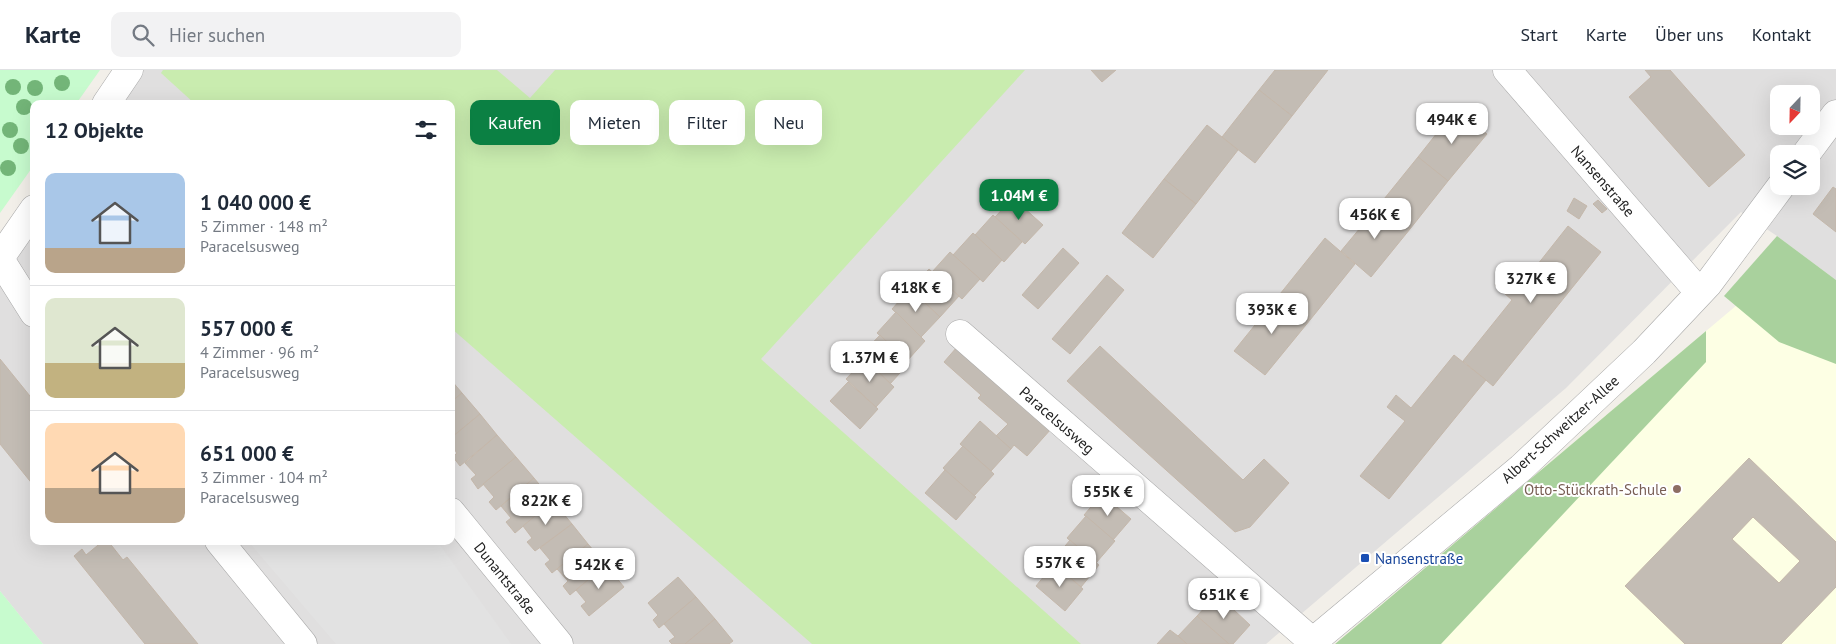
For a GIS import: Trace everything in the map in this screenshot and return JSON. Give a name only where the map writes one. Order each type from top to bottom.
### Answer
[{"type":"street","points":[[109,100],[129,70]]},
{"type":"street","name":"Nansenstraße","points":[[1507,70],[1699,292]]},
{"type":"street","points":[[1813,145],[1836,114]]},
{"type":"street","name":"Albert-Schweitzer-Allee","points":[[1312,643],[1567,427],[1644,352],[1699,292],[1774,195]]},
{"type":"street","points":[[30,215],[0,258],[30,306]]},
{"type":"street","name":"Paracelsusweg","points":[[960,334],[1312,643]]},
{"type":"street","name":"Dunantstraße","points":[[455,517],[559,644]]},
{"type":"street","points":[[223,545],[303,644]]},
{"type":"shaded area","points":[[142,70],[1836,70],[1836,280],[1741,212],[1566,388],[1266,644],[43,644],[0,591],[0,275],[30,232],[30,545],[455,545],[455,100],[122,100]]},
{"type":"shaded area","name":"Otto-Stückrath-Schule","points":[[1769,278],[1836,335],[1836,644],[1335,644]]},
{"type":"shaded area","points":[[251,545],[440,545],[511,644],[336,644]]},
{"type":"green space","points":[[0,70],[100,70],[79,100],[30,100],[30,171],[0,213]]},
{"type":"green space","points":[[163,70],[497,70],[530,98],[555,70],[1025,70],[761,359],[1081,644],[812,644],[455,332],[455,100],[191,100],[161,73]]},
{"type":"green space","points":[[1777,236],[1836,280],[1836,364],[1779,342],[1724,296]]},
{"type":"green space","points":[[1706,331],[1706,362],[1441,644],[1335,644]]},
{"type":"green space","points":[[0,591],[43,644],[0,644]]},
{"type":"building","points":[[1091,70],[1116,70],[1102,82]]},
{"type":"building","points":[[1275,70],[1328,70],[1292,116],[1259,90]]},
{"type":"building","points":[[1645,70],[1670,70],[1745,155],[1709,187],[1629,97],[1651,77]]},
{"type":"building","points":[[1259,90],[1292,116],[1255,163],[1222,137]]},
{"type":"building","points":[[1456,109],[1487,134],[1448,181],[1418,157]]},
{"type":"building","points":[[1207,125],[1238,150],[1196,204],[1164,179]]},
{"type":"building","points":[[1418,157],[1448,181],[1410,229],[1380,204]]},
{"type":"building","points":[[1164,179],[1196,204],[1153,258],[1122,233]]},
{"type":"building","points":[[1833,187],[1836,189],[1836,232],[1813,214]]},
{"type":"building","points":[[1013,198],[1043,225],[1025,244],[995,217]]},
{"type":"building","points":[[1574,198],[1587,206],[1579,219],[1567,211]]},
{"type":"building","points":[[1598,200],[1607,209],[1602,213],[1593,204]]},
{"type":"building","points":[[1380,204],[1410,229],[1371,277],[1341,251]]},
{"type":"building","points":[[993,215],[1022,242],[1004,262],[975,235]]},
{"type":"building","points":[[1568,226],[1601,252],[1493,386],[1463,361],[1512,300],[1495,285],[1503,275],[1519,288]]},
{"type":"building","points":[[973,233],[1002,260],[983,282],[953,255]]},
{"type":"building","points":[[1325,238],[1355,264],[1310,320],[1280,294]]},
{"type":"building","points":[[1063,248],[1079,263],[1038,309],[1022,295]]},
{"type":"building","points":[[950,252],[980,279],[962,299],[932,272]]},
{"type":"building","points":[[929,269],[959,296],[940,317],[910,289]]},
{"type":"building","points":[[1107,275],[1124,290],[1070,354],[1052,339]]},
{"type":"building","points":[[910,289],[940,317],[921,337],[892,309]]},
{"type":"building","points":[[1280,294],[1310,320],[1265,375],[1234,351]]},
{"type":"building","points":[[896,312],[925,341],[907,361],[877,333]]},
{"type":"building","points":[[880,335],[909,363],[890,384],[861,355]]},
{"type":"building","points":[[1100,346],[1243,480],[1264,459],[1289,483],[1250,527],[1235,532],[1067,381]]},
{"type":"building","points":[[957,347],[1051,429],[1027,456],[1014,445],[1011,449],[996,436],[1008,424],[978,398],[981,395],[944,362]]},
{"type":"building","points":[[1454,355],[1486,380],[1389,499],[1360,476],[1405,421],[1387,407],[1396,395],[1411,408]]},
{"type":"building","points":[[0,359],[30,396],[30,481],[0,444]]},
{"type":"building","points":[[865,359],[894,387],[876,407],[846,379]]},
{"type":"building","points":[[848,382],[878,409],[860,429],[830,401]]},
{"type":"building","points":[[455,385],[462,393],[455,399]]},
{"type":"building","points":[[462,393],[480,414],[455,435],[455,399]]},
{"type":"building","points":[[480,414],[497,435],[460,466],[455,460],[457,453],[455,450],[455,435]]},
{"type":"building","points":[[980,421],[1011,449],[991,471],[960,444]]},
{"type":"building","points":[[497,435],[516,457],[478,489],[471,479],[476,475],[465,463]]},
{"type":"building","points":[[963,446],[994,474],[974,496],[943,468]]},
{"type":"building","points":[[516,457],[534,478],[496,510],[489,502],[494,497],[483,484]]},
{"type":"building","points":[[1749,458],[1836,542],[1836,587],[1781,644],[1685,644],[1625,586]],"holes":[[[1753,517],[1800,561],[1779,583],[1732,539]]]},
{"type":"building","points":[[945,470],[976,497],[956,520],[925,493]]},
{"type":"building","points":[[534,478],[553,501],[515,533],[506,522],[511,518],[501,506]]},
{"type":"building","points":[[1102,494],[1131,519],[1113,540],[1084,515]]},
{"type":"building","points":[[553,501],[572,524],[535,551],[527,542],[532,538],[523,526]]},
{"type":"building","points":[[1086,516],[1115,541],[1096,563],[1067,538]]},
{"type":"building","points":[[572,524],[588,544],[552,573],[545,564],[550,560],[540,548]]},
{"type":"building","points":[[1070,540],[1099,565],[1081,587],[1052,562]]},
{"type":"building","points":[[588,544],[606,565],[570,595],[563,586],[568,581],[557,569]]},
{"type":"building","points":[[98,545],[111,545],[123,560],[127,557],[198,644],[145,644],[74,556],[82,549],[86,555]]},
{"type":"building","points":[[1054,564],[1083,589],[1065,611],[1036,586]]},
{"type":"building","points":[[606,565],[624,587],[589,616],[581,606],[586,602],[576,590]]},
{"type":"building","points":[[678,577],[696,597],[659,628],[653,620],[658,615],[648,603]]},
{"type":"building","points":[[1217,594],[1250,625],[1233,644],[1229,644],[1197,616]]},
{"type":"building","points":[[696,597],[715,619],[685,644],[672,644],[669,641],[675,637],[664,624]]},
{"type":"building","points":[[1197,616],[1229,644],[1187,644],[1178,636]]},
{"type":"building","points":[[715,619],[733,641],[729,644],[685,644]]},
{"type":"building","points":[[1170,630],[1178,636],[1187,644],[1157,644]]},
{"type":"place","name":"Otto-Stückrath-Schule","points":[[1677,489]]},
{"type":"place","name":"Nansenstraße","points":[[1365,558]]}]
